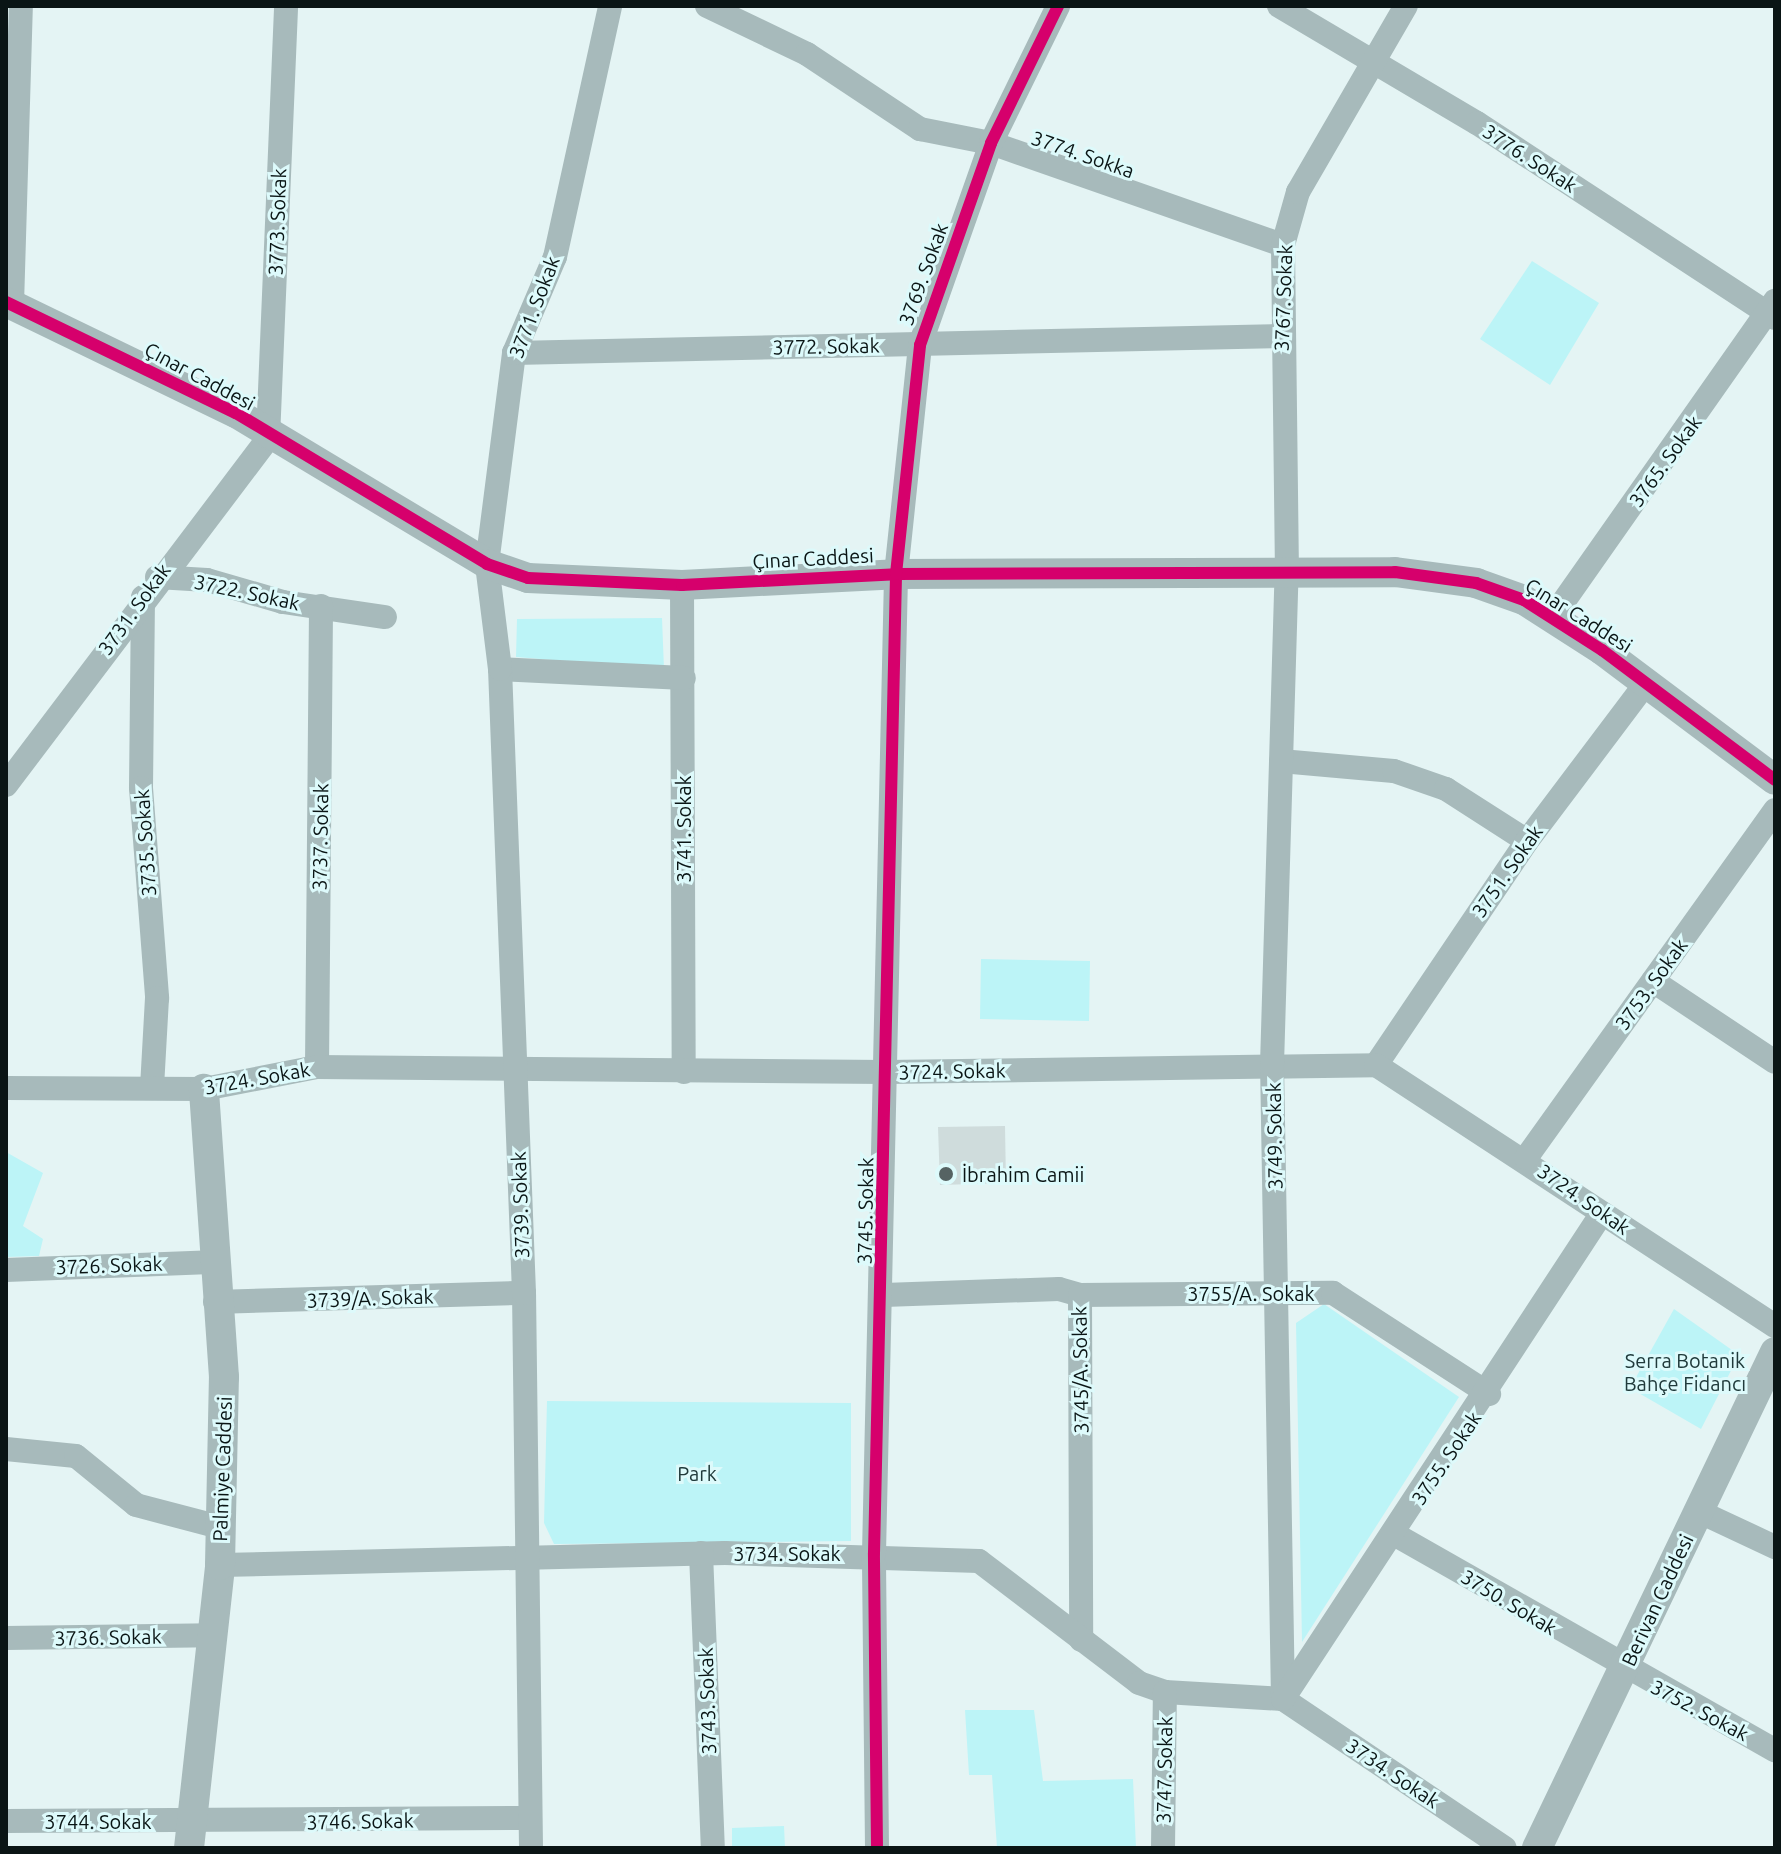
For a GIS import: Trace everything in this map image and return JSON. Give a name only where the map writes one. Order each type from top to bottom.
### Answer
[{"type":"street","points":[[9,303],[21,6]]},
{"type":"street","name":"3773. Sokak","points":[[268,438],[286,6]]},
{"type":"street","name":"3771. Sokak","points":[[487,564],[514,353],[555,257],[610,6]]},
{"type":"street","name":"3774. Sokka","points":[[707,6],[807,54],[920,129],[991,143],[1283,245]]},
{"type":"street","name":"3769. Sokak","points":[[896,574],[920,345],[991,143],[1058,6]]},
{"type":"street","name":"3776. Sokak","points":[[1279,6],[1375,60],[1772,311]]},
{"type":"street","name":"3767. Sokak","points":[[1287,574],[1281,336],[1283,245],[1298,192],[1406,6]]},
{"type":"street","name":"Çınar Caddesi","points":[[9,303],[236,413],[268,438],[487,564],[528,578],[682,585],[896,574],[1395,572],[1476,583],[1552,618],[1646,683],[1775,780]]},
{"type":"street","name":"3765. Sokak","points":[[1552,618],[1772,311]]},
{"type":"street","name":"3772. Sokak","points":[[514,353],[1281,336]]},
{"type":"street","name":"3731. Sokak","points":[[6,785],[150,587],[268,438]]},
{"type":"street","name":"3739. Sokak","points":[[487,564],[500,669],[524,1293],[530,1558],[531,1848]]},
{"type":"street","name":"3745. Sokak","points":[[877,1848],[874,1553],[884,1295],[896,574]]},
{"type":"street","name":"3749. Sokak","points":[[1283,1699],[1272,1065],[1287,574]]},
{"type":"street","name":"3722. Sokak","points":[[150,587],[207,580],[385,617]]},
{"type":"street","name":"3741. Sokak","points":[[682,585],[684,1072]]},
{"type":"street","name":"3735. Sokak","points":[[150,587],[141,788],[157,998],[152,1088]]},
{"type":"street","name":"3737. Sokak","points":[[317,1067],[321,606]]},
{"type":"street","points":[[500,669],[684,678]]},
{"type":"street","name":"3751. Sokak","points":[[1376,1065],[1527,841],[1646,683]]},
{"type":"street","points":[[1281,761],[1394,771],[1446,789],[1527,841]]},
{"type":"street","name":"3753. Sokak","points":[[1526,1158],[1775,810]]},
{"type":"street","points":[[1653,981],[1775,1062]]},
{"type":"street","name":"3724. Sokak","points":[[6,1088],[204,1089],[317,1067],[515,1072],[886,1072],[1376,1065],[1526,1158],[1602,1213],[1775,1326]]},
{"type":"street","name":"Palmiye Caddesi","points":[[189,1835],[220,1565],[224,1377],[211,1262],[204,1089]]},
{"type":"street","name":"3755. Sokak","points":[[1283,1699],[1489,1394],[1602,1213]]},
{"type":"street","name":"3726. Sokak","points":[[6,1270],[211,1262]]},
{"type":"street","name":"3745/A. Sokak","points":[[884,1295],[1059,1289],[1080,1295],[1081,1640]]},
{"type":"street","name":"3755/A. Sokak","points":[[1080,1295],[1278,1289],[1333,1293],[1489,1394]]},
{"type":"street","name":"3739/A. Sokak","points":[[215,1302],[524,1293]]},
{"type":"street","name":"Berivan Caddesi","points":[[1537,1848],[1775,1352]]},
{"type":"street","points":[[6,1449],[76,1456],[136,1505],[219,1527]]},
{"type":"street","points":[[1698,1511],[1775,1547]]},
{"type":"street","name":"3750. Sokak","points":[[1394,1534],[1625,1670]]},
{"type":"street","name":"3734. Sokak","points":[[220,1565],[701,1553],[874,1553],[979,1561],[1139,1683],[1165,1692],[1283,1699],[1505,1848]]},
{"type":"street","name":"3743. Sokak","points":[[701,1553],[713,1848]]},
{"type":"street","name":"3736. Sokak","points":[[6,1638],[211,1635]]},
{"type":"street","name":"3752. Sokak","points":[[1625,1670],[1775,1750]]},
{"type":"street","name":"3747. Sokak","points":[[1163,1848],[1165,1692]]},
{"type":"street","name":"3746. Sokak","points":[[189,1835],[530,1818]]},
{"type":"street","name":"3744. Sokak","points":[[6,1821],[189,1835]]},
{"type":"green space","points":[[1532,261],[1599,303],[1550,385],[1480,339]]},
{"type":"green space","points":[[662,618],[664,669],[516,657],[517,619]]},
{"type":"green space","points":[[981,959],[1090,961],[1089,1021],[980,1019]]},
{"type":"green space","points":[[6,1152],[43,1173],[23,1226],[43,1239],[39,1256],[6,1257]]},
{"type":"green space","points":[[1324,1304],[1459,1397],[1302,1642],[1296,1323]]},
{"type":"green space","name":"Serra Botanik Bahçe Fidancı","points":[[1674,1309],[1739,1355],[1701,1429],[1630,1388]]},
{"type":"green space","name":"Park","points":[[547,1401],[851,1403],[851,1541],[554,1544],[544,1523]]},
{"type":"green space","points":[[965,1710],[1034,1710],[1043,1781],[1133,1779],[1136,1848],[997,1848],[992,1775],[969,1775]]},
{"type":"green space","points":[[784,1826],[785,1848],[732,1848],[732,1828]]},
{"type":"building","points":[[1005,1126],[1006,1183],[940,1185],[938,1127]]},
{"type":"cycle path","points":[[877,1848],[874,1553],[896,574],[920,345],[991,143],[1058,6]]},
{"type":"cycle path","points":[[6,302],[236,413],[487,564],[528,578],[682,585],[896,574],[1395,572],[1476,583],[1524,600],[1602,650],[1775,780]]},
{"type":"place","name":"İbrahim Camii","points":[[946,1174]]}]
